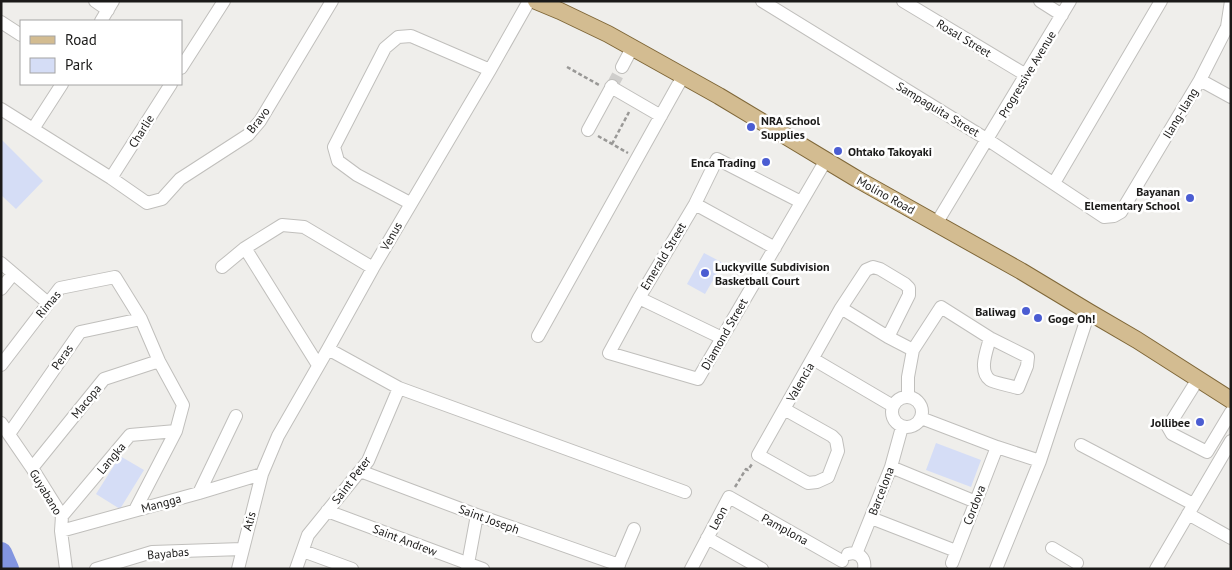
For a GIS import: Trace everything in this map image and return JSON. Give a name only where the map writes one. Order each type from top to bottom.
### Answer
[{"type":"main road","name":"Molino Road","points":[[536,1],[608,34],[719,96],[936,224],[1021,271],[1231,400]]},
{"type":"street","points":[[95,1],[111,5],[102,20]]},
{"type":"street","points":[[182,66],[224,1]]},
{"type":"street","name":"Bravo","points":[[112,178],[147,203],[162,199],[180,179],[248,135],[260,121],[332,1]]},
{"type":"street","name":"Venus","points":[[262,474],[278,436],[318,365],[410,203],[529,1]]},
{"type":"street","name":"Sampaguita Street","points":[[762,1],[988,140],[1104,217],[1114,216]]},
{"type":"street","name":"Rosal Street","points":[[903,1],[1026,76]]},
{"type":"street","points":[[1040,1],[1062,15]]},
{"type":"street","name":"Progressive Avenue","points":[[936,224],[1070,1]]},
{"type":"street","points":[[1054,183],[1161,1]]},
{"type":"street","name":"Ilang-Ilang","points":[[1114,216],[1121,212],[1200,80],[1227,27],[1230,1]]},
{"type":"street","points":[[1,22],[20,34]]},
{"type":"street","points":[[410,203],[357,175],[338,161],[334,147],[385,48],[398,37],[411,36],[490,70]]},
{"type":"street","points":[[622,67],[632,48]]},
{"type":"street","points":[[538,336],[660,116],[684,77]]},
{"type":"street","points":[[1200,80],[1231,97]]},
{"type":"street","points":[[33,129],[61,85]]},
{"type":"street","name":"Charlie","points":[[112,178],[170,85]]},
{"type":"street","points":[[588,130],[610,88],[660,116]]},
{"type":"street","points":[[1,110],[112,178]]},
{"type":"street","name":"Emerald Street","points":[[698,379],[609,353],[639,298],[695,204],[717,159],[801,202]]},
{"type":"street","name":"Diamond Street","points":[[698,379],[826,160]]},
{"type":"street","points":[[695,204],[775,248]]},
{"type":"street","points":[[222,268],[245,248],[282,225],[304,227],[373,268]]},
{"type":"street","points":[[245,248],[318,365]]},
{"type":"street","points":[[1,263],[48,303]]},
{"type":"street","name":"Valencia","points":[[784,409],[836,440],[838,451],[828,477],[817,482],[808,483],[758,455],[841,308],[866,270],[873,267],[880,269],[909,288],[909,296],[888,337]]},
{"type":"street","points":[[1,289],[13,274]]},
{"type":"street","name":"Rimas","points":[[1,365],[60,288],[116,276],[141,319]]},
{"type":"street","points":[[639,298],[722,338]]},
{"type":"street","points":[[908,397],[908,377],[913,350],[941,307],[990,338],[1028,357],[1027,366],[1018,388],[990,380],[985,372],[984,361],[990,338]]},
{"type":"street","points":[[841,308],[913,350]]},
{"type":"street","points":[[996,569],[1040,461],[1089,312]]},
{"type":"street","points":[[135,510],[176,431],[183,404],[159,361],[141,319]]},
{"type":"street","name":"Peras","points":[[9,434],[80,332],[141,319]]},
{"type":"street","points":[[328,349],[399,388],[685,492]]},
{"type":"street","points":[[813,359],[893,406]]},
{"type":"street","name":"Macopa","points":[[32,468],[104,379],[159,361]]},
{"type":"street","points":[[1198,379],[1168,426],[1172,434],[1207,452],[1231,412]]},
{"type":"street","name":"Saint Peter","points":[[296,569],[308,535],[368,461],[399,388]]},
{"type":"street","points":[[908,397],[918,403],[922,410],[921,418],[911,427],[902,427],[894,421],[892,416],[893,406],[899,400],[908,397]]},
{"type":"street","points":[[199,493],[236,416]]},
{"type":"street","points":[[921,418],[1040,461]]},
{"type":"street","name":"Guyabano","points":[[1,423],[62,516],[61,531],[66,569]]},
{"type":"street","name":"Barcelona","points":[[856,554],[891,467],[902,427]]},
{"type":"street","name":"Langka","points":[[62,516],[130,436],[176,431]]},
{"type":"street","points":[[1156,569],[1231,441]]},
{"type":"street","points":[[1081,445],[1191,509],[1231,538]]},
{"type":"street","name":"Cordova","points":[[871,518],[954,557],[997,447]]},
{"type":"street","points":[[891,467],[976,502]]},
{"type":"street","name":"Saint Joseph","points":[[360,471],[618,567]]},
{"type":"street","name":"Mangga","points":[[61,531],[262,474]]},
{"type":"street","name":"Atis","points":[[238,569],[262,474]]},
{"type":"street","name":"Leon","points":[[690,569],[729,497]]},
{"type":"street","name":"Pamplona","points":[[729,497],[841,565]]},
{"type":"street","name":"Saint Andrew","points":[[327,511],[467,566],[483,569]]},
{"type":"street","points":[[467,566],[477,515]]},
{"type":"street","points":[[618,567],[634,529]]},
{"type":"street","points":[[707,538],[762,569]]},
{"type":"street","points":[[1052,548],[1080,567]]},
{"type":"street","name":"Bayabas","points":[[96,569],[152,552],[242,549]]},
{"type":"street","points":[[303,551],[352,569]]},
{"type":"street","points":[[841,565],[847,554],[852,553],[862,558],[864,569]]},
{"type":"path","points":[[567,67],[610,88]]},
{"type":"path","points":[[612,144],[635,101]]},
{"type":"path","points":[[588,130],[637,158]]},
{"type":"path","name":"Leon","points":[[729,497],[746,469]]},
{"type":"green space","points":[[1,139],[43,181],[16,209],[1,195]]},
{"type":"green space","name":"Luckyville Subdivision Basketball Court","points":[[704,253],[723,263],[705,294],[687,284]]},
{"type":"green space","points":[[936,443],[981,460],[971,487],[926,470]]},
{"type":"green space","points":[[120,456],[144,470],[120,509],[96,494]]},
{"type":"waterway","points":[[1,553],[8,569]]},
{"type":"tunnel","points":[[612,86],[622,67]]},
{"type":"place","name":"NRA School Supplies","points":[[751,127]]},
{"type":"place","name":"Ohtako Takoyaki","points":[[838,151]]},
{"type":"place","name":"Enca Trading","points":[[766,162]]},
{"type":"place","name":"Bayanan Elementary School","points":[[1190,198]]},
{"type":"place","name":"Luckyville Subdivision Basketball Court","points":[[705,273]]},
{"type":"place","name":"Baliwag","points":[[1026,311]]},
{"type":"place","name":"Goge Oh!","points":[[1038,318]]},
{"type":"place","name":"Jollibee","points":[[1200,422]]}]
